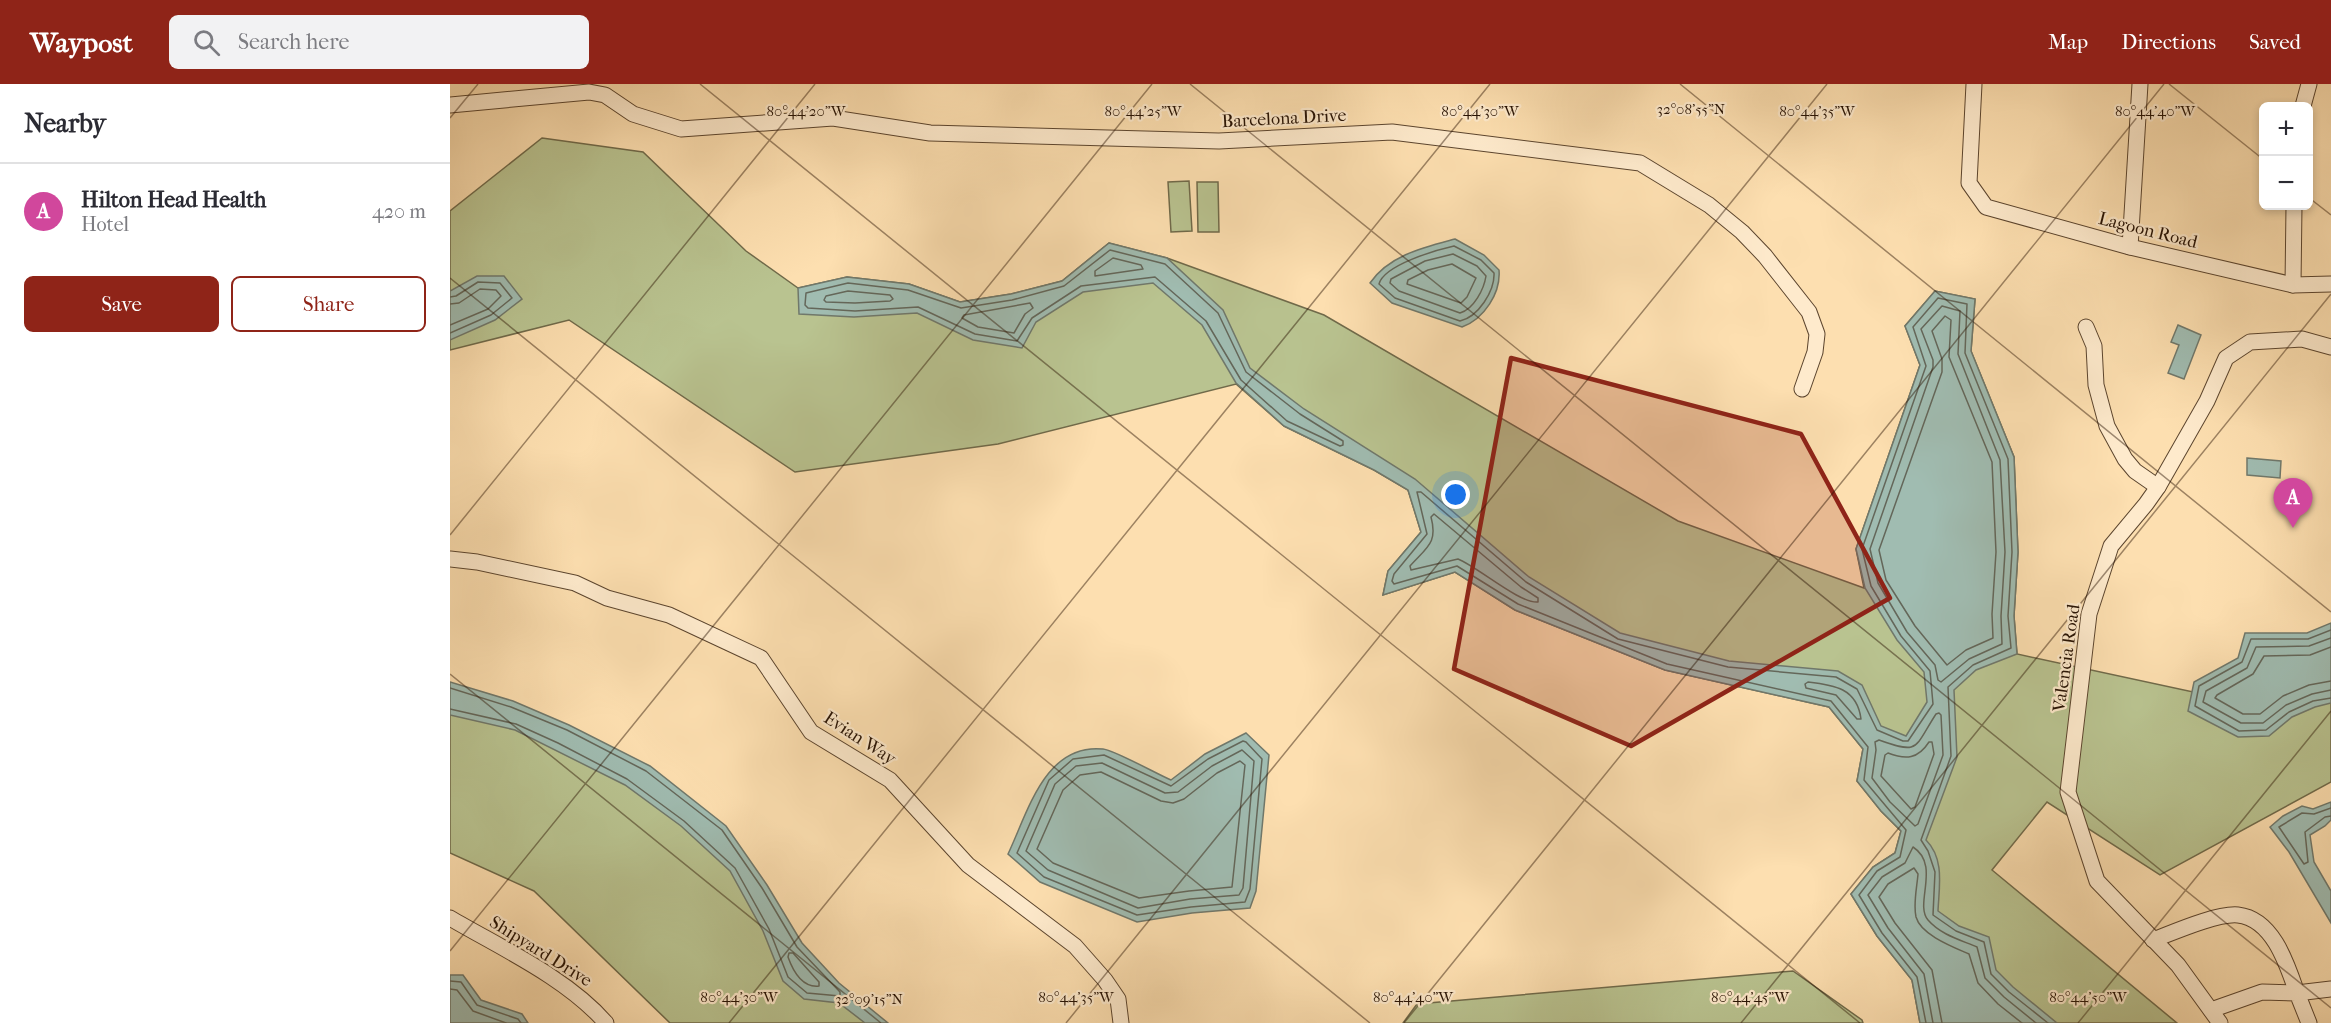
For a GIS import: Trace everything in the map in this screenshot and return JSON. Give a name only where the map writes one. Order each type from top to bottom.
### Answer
[{"type":"street","name":"Lagoon Road","points":[[1974,84],[1969,183],[1986,207],[2130,247],[2293,285],[2331,284]]},
{"type":"street","points":[[2130,247],[2140,84]]},
{"type":"street","points":[[2304,102],[2309,84]]},
{"type":"street","name":"Barcelona Drive","points":[[450,105],[589,92],[605,95],[633,114],[681,129],[833,118],[930,133],[1219,141],[1392,132],[1640,163],[1709,206],[1742,232],[1765,256],[1809,312],[1817,334],[1815,352],[1802,389]]},
{"type":"street","points":[[2293,285],[2294,210]]},
{"type":"street","points":[[2086,327],[2094,346],[2096,385],[2107,426],[2134,471],[2157,487]]},
{"type":"street","name":"Valencia Road","points":[[2216,1017],[2178,965],[2097,881],[2068,792],[2089,614],[2111,546],[2157,487],[2207,401],[2226,358],[2250,342],[2302,339],[2331,346]]},
{"type":"street","name":"Evian Way","points":[[450,559],[477,562],[575,583],[607,598],[669,615],[761,658],[811,732],[890,780],[969,865],[1075,946],[1105,980],[1118,999],[1121,1023]]},
{"type":"street","points":[[2153,940],[2211,920],[2237,915],[2257,921],[2274,940],[2286,961],[2309,1023]]},
{"type":"street","name":"Shipyard Drive","points":[[450,918],[556,980],[591,1006],[606,1023]]},
{"type":"street","points":[[2216,1017],[2262,992],[2297,993],[2331,990]]},
{"type":"highlighted area","points":[[1511,358],[1801,434],[1890,598],[1631,746],[1454,669]]},
{"type":"green space","points":[[542,138],[643,152],[746,251],[798,288],[847,277],[909,284],[960,302],[1011,294],[1062,281],[1109,243],[1167,258],[1324,315],[1678,521],[1864,588],[1856,549],[1920,365],[1905,326],[1935,291],[1975,299],[1971,351],[2014,457],[2018,552],[2014,616],[2017,654],[2207,695],[2331,646],[2331,782],[2160,875],[2047,802],[1992,870],[2177,1023],[1920,1023],[1912,980],[1877,936],[1851,894],[1873,867],[1895,853],[1901,831],[1881,811],[1857,781],[1863,749],[1829,707],[1665,670],[1515,610],[1455,572],[1383,595],[1388,571],[1421,532],[1408,490],[1374,470],[1284,426],[1236,384],[998,444],[795,472],[569,320],[450,350],[450,211]]},
{"type":"green space","points":[[1189,181],[1192,231],[1171,232],[1168,182]]},
{"type":"green space","points":[[1197,182],[1218,182],[1219,232],[1198,232]]},
{"type":"green space","points":[[450,693],[615,752],[729,844],[815,981],[881,1023],[670,1023],[534,891],[450,853]]},
{"type":"green space","points":[[1793,971],[1862,1020],[1863,1023],[1403,1023],[1417,1004]]},
{"type":"water","points":[[1455,239],[1484,255],[1499,270],[1497,287],[1490,304],[1470,323],[1462,327],[1392,303],[1370,283],[1387,265],[1397,259],[1420,249]]},
{"type":"water","points":[[1109,243],[1167,258],[1223,310],[1250,368],[1304,409],[1415,479],[1529,577],[1620,633],[1729,661],[1838,671],[1862,685],[1881,726],[1906,736],[1927,702],[1924,672],[1897,640],[1865,588],[1856,549],[1920,365],[1905,326],[1935,291],[1975,299],[1971,351],[2014,457],[2018,552],[2014,616],[2017,654],[1976,670],[1954,690],[1957,757],[1926,840],[1936,856],[1940,874],[1938,911],[1959,926],[1989,937],[1996,970],[2057,1023],[1920,1023],[1912,980],[1877,936],[1851,894],[1873,867],[1895,853],[1901,831],[1881,811],[1857,781],[1863,749],[1829,707],[1665,670],[1515,610],[1455,572],[1383,595],[1388,571],[1421,532],[1408,490],[1374,470],[1284,426],[1236,383],[1202,325],[1153,283],[1083,292],[1036,322],[1022,348],[973,340],[917,313],[854,317],[799,314],[798,288],[847,277],[909,284],[960,302],[1011,294],[1062,281]]},
{"type":"water","points":[[477,276],[504,276],[522,299],[495,320],[450,340],[450,291]]},
{"type":"water","points":[[2178,325],[2201,335],[2184,379],[2168,373],[2179,345],[2171,342]]},
{"type":"water","points":[[2247,458],[2281,461],[2280,478],[2247,475]]},
{"type":"water","points":[[2331,623],[2331,703],[2292,717],[2269,736],[2238,737],[2188,711],[2194,682],[2238,658],[2245,633],[2307,633]]},
{"type":"water","points":[[450,682],[513,701],[569,725],[650,766],[726,826],[767,885],[802,943],[839,983],[888,1023],[865,1023],[839,1003],[804,999],[783,981],[763,931],[730,871],[681,826],[625,785],[515,730],[450,715]]},
{"type":"water","points":[[1246,733],[1269,755],[1256,891],[1250,908],[1192,913],[1137,922],[1040,882],[1008,854],[1041,784],[1066,757],[1083,750],[1109,750],[1171,780],[1205,754]]},
{"type":"water","points":[[2331,802],[2331,820],[2310,835],[2314,862],[2331,891],[2331,923],[2289,852],[2270,827],[2283,816],[2302,806],[2313,809]]},
{"type":"water","points":[[450,975],[463,975],[481,1000],[522,1014],[528,1023],[450,1023]]},
{"type":"place","name":"Hilton Head Health","points":[[2293,528]]}]
